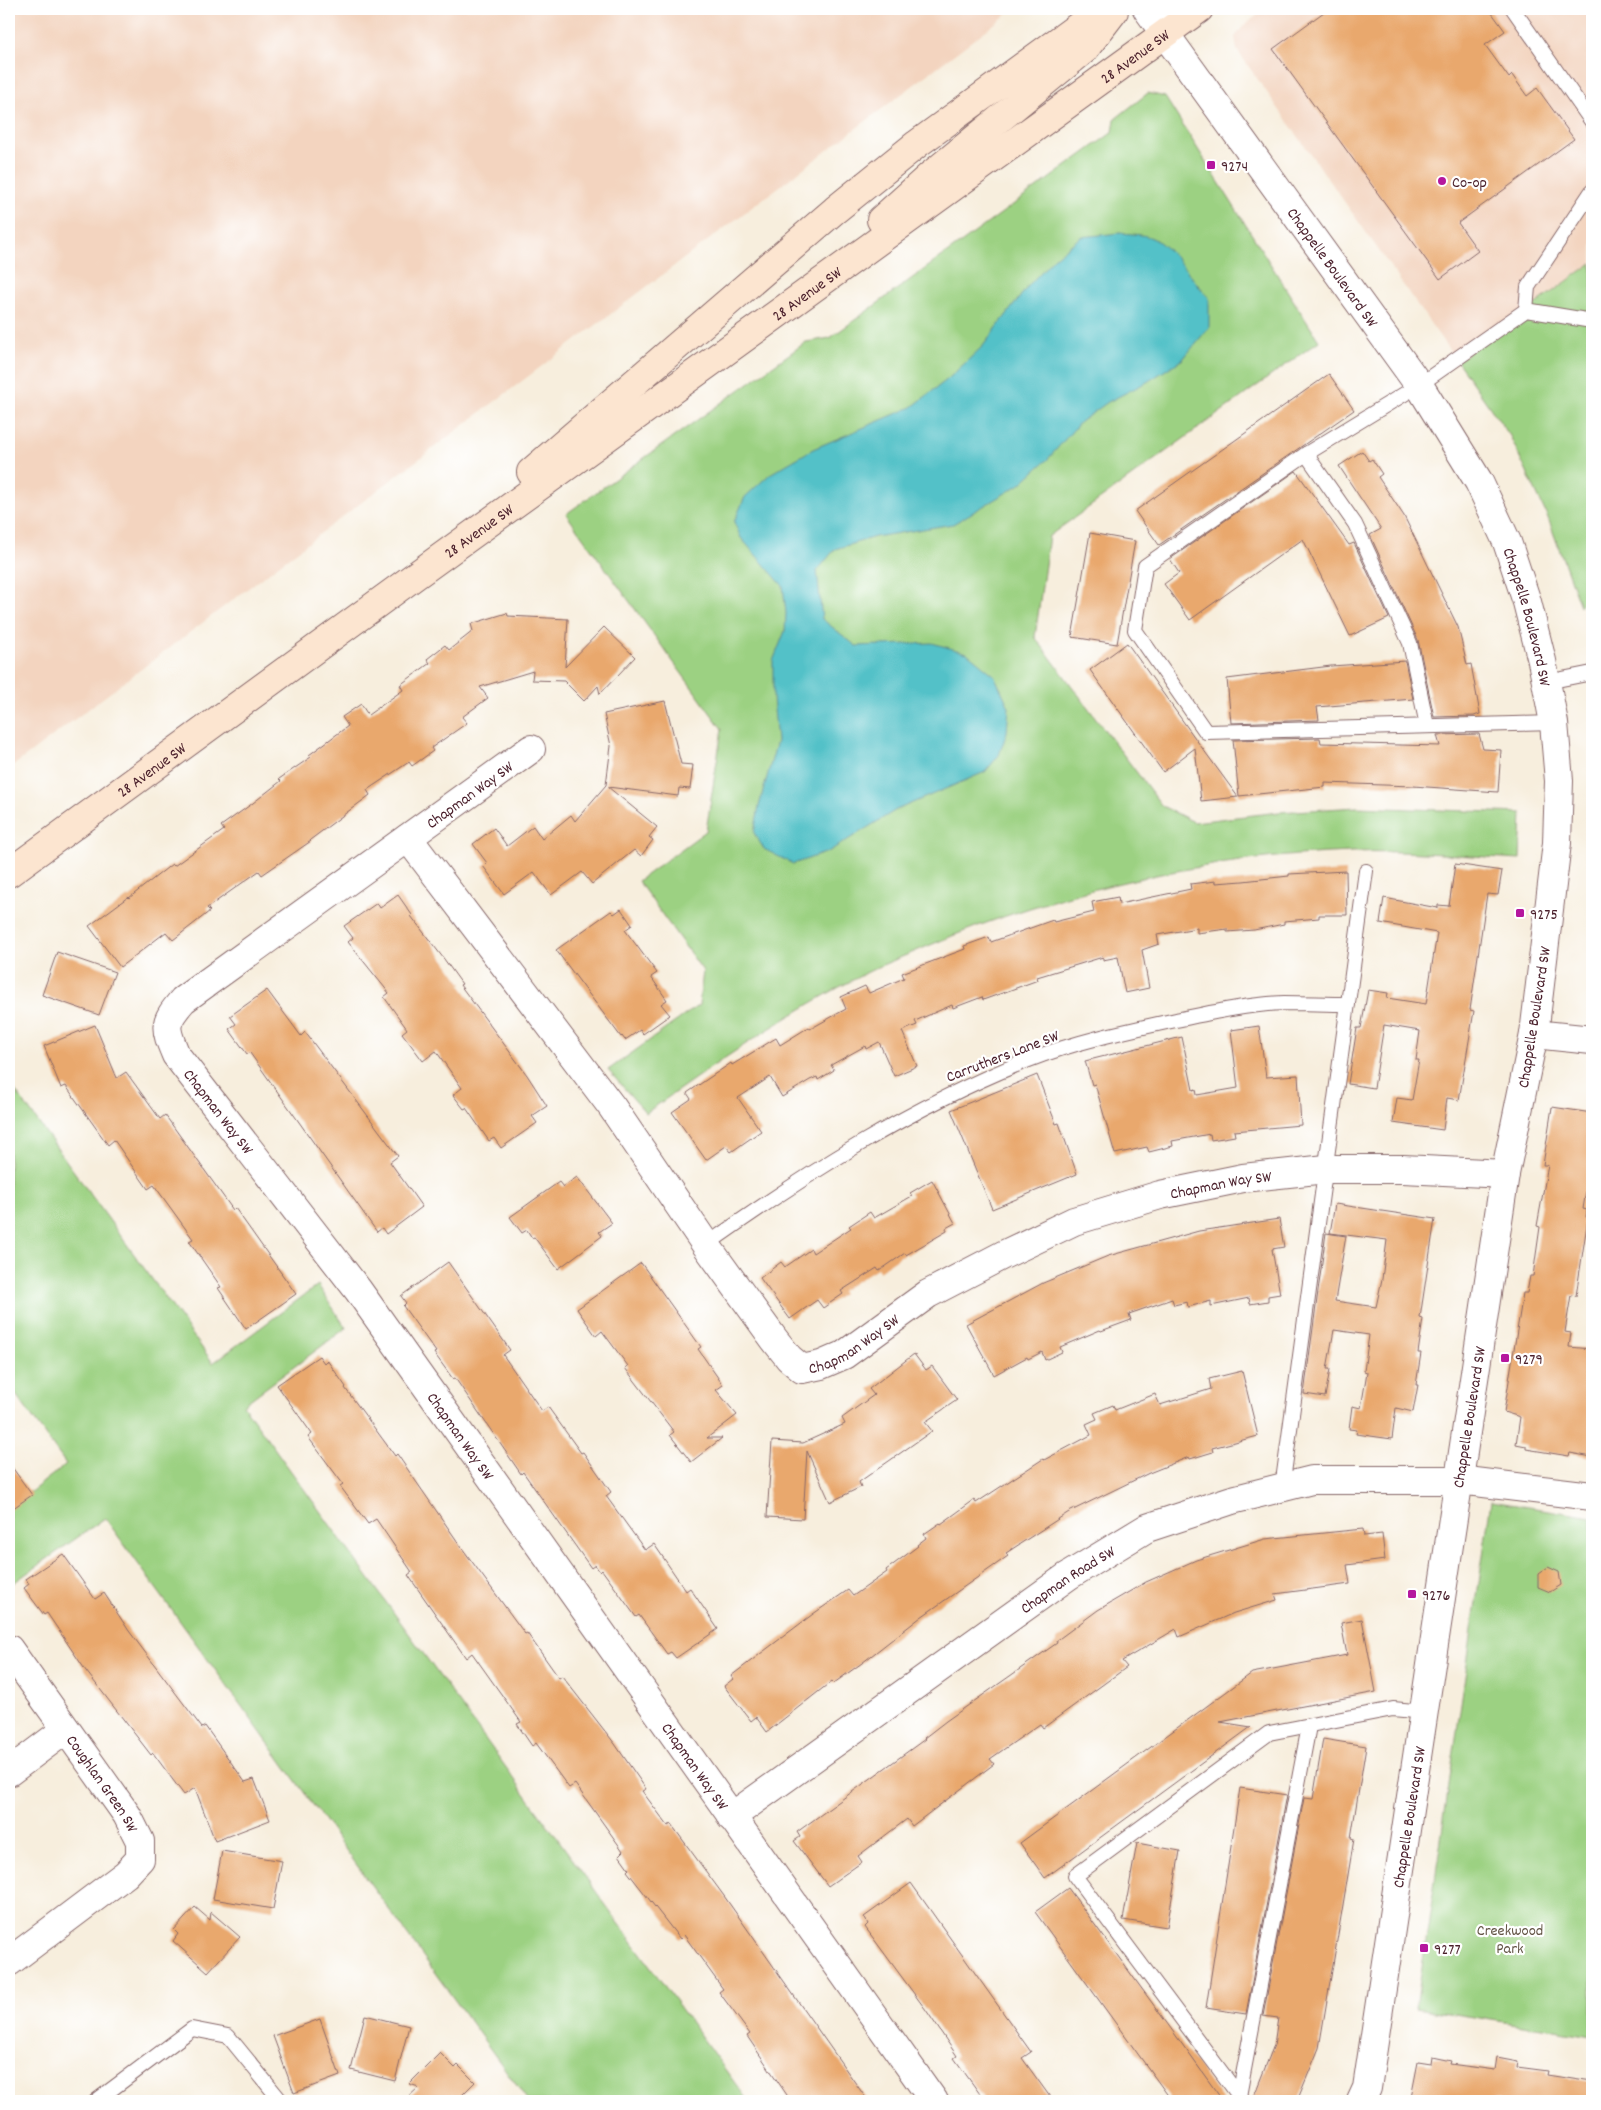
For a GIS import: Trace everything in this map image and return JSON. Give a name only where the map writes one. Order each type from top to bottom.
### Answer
[{"type":"main road","name":"28 Avenue SW","points":[[414,576],[706,320],[835,210],[917,144],[1102,9]]},
{"type":"main road","points":[[790,304],[932,174],[1084,50],[1115,9]]},
{"type":"main road","name":"28 Avenue SW","points":[[9,873],[414,576],[1199,9]]},
{"type":"street","name":"Chappelle Boulevard SW","points":[[1147,9],[1419,385],[1479,482],[1507,542],[1527,602],[1547,682],[1554,723],[1559,781],[1557,843],[1534,1034],[1505,1174],[1367,2088],[1361,2101]]},
{"type":"street","name":"Chapman Way SW","points":[[531,749],[183,1000],[169,1017],[167,1034],[176,1055],[358,1290],[934,2101]]},
{"type":"street","name":"Chapman Way SW","points":[[408,838],[612,1107],[706,1245],[774,1339],[789,1358],[802,1369],[821,1365],[844,1355],[928,1294],[1003,1255],[1074,1221],[1160,1195],[1243,1178],[1326,1170],[1403,1169],[1505,1174]]},
{"type":"street","points":[[1534,1034],[1592,1040]]},
{"type":"street","name":"Chapman Road SW","points":[[731,1817],[1068,1576],[1147,1528],[1232,1500],[1312,1480],[1459,1480],[1592,1496]]},
{"type":"street","name":"Coughlan Green SW","points":[[9,1649],[127,1815],[140,1841],[140,1859],[126,1874],[9,1962]]},
{"type":"street","points":[[9,1772],[65,1730]]},
{"type":"lane","points":[[1513,9],[1592,122]]},
{"type":"lane","points":[[1526,310],[1528,287],[1592,191]]},
{"type":"lane","points":[[1554,723],[1206,732],[1135,630],[1145,566],[1306,454],[1419,385],[1526,310],[1592,321]]},
{"type":"lane","points":[[1306,454],[1355,524],[1410,643],[1427,726]]},
{"type":"lane","points":[[1547,682],[1592,673]]},
{"type":"lane","points":[[1282,1488],[1366,870]]},
{"type":"lane","name":"Carruthers Lane SW","points":[[706,1245],[761,1206],[842,1154],[943,1097],[1028,1061],[1119,1032],[1209,1014],[1282,1003],[1348,1004]]},
{"type":"lane","points":[[1241,2099],[1076,1876],[1269,1733],[1393,1709],[1424,1712]]},
{"type":"lane","points":[[1241,2099],[1309,1726]]},
{"type":"lane","points":[[96,2101],[192,2029],[228,2036],[281,2101]]},
{"type":"shaded area","points":[[9,9],[1014,9],[9,769]]},
{"type":"shaded area","points":[[1266,9],[1592,9],[1592,263],[1457,361],[1237,50],[1235,37],[1244,25]]},
{"type":"green space","points":[[1148,93],[1165,97],[1319,341],[1049,536],[1035,637],[1162,806],[1194,822],[1279,812],[1357,807],[1522,813],[1520,859],[1393,852],[1296,855],[1188,869],[1082,893],[1030,908],[979,926],[890,962],[839,987],[782,1021],[646,1113],[608,1070],[699,1005],[703,971],[638,881],[706,831],[722,729],[566,514],[806,342],[830,338],[1113,132],[1115,119]]},
{"type":"green space","points":[[1592,263],[1592,593],[1580,606],[1548,518],[1510,436],[1457,361]]},
{"type":"green space","points":[[9,1082],[213,1363],[318,1285],[346,1328],[243,1405],[748,2101],[528,2101],[105,1518],[9,1586],[9,1509],[66,1464],[9,1385]]},
{"type":"green space","name":"Creekwood Park","points":[[1491,1501],[1592,1517],[1592,2036],[1416,2008]]},
{"type":"water","points":[[1120,233],[1145,236],[1159,242],[1167,248],[1209,298],[1209,327],[1183,359],[1147,382],[1108,402],[1080,422],[1048,459],[1019,485],[953,524],[875,537],[835,549],[817,571],[822,619],[856,646],[932,643],[967,653],[994,675],[1009,707],[1007,732],[999,755],[985,772],[896,810],[828,852],[793,864],[764,849],[754,833],[759,806],[777,741],[773,698],[773,661],[785,631],[786,613],[783,586],[741,538],[734,522],[745,497],[770,474],[813,449],[912,407],[948,379],[983,346],[1029,285],[1055,257],[1081,237]]},
{"type":"building","name":"Co-op","points":[[1328,9],[1489,9],[1505,31],[1485,45],[1509,78],[1512,75],[1527,96],[1537,88],[1574,139],[1458,223],[1478,251],[1440,279],[1273,49]]},
{"type":"building","points":[[1329,374],[1354,410],[1159,545],[1135,511]]},
{"type":"building","points":[[1362,451],[1369,461],[1372,459],[1382,474],[1378,477],[1404,516],[1458,627],[1467,665],[1471,664],[1480,714],[1474,716],[1434,717],[1418,640],[1370,535],[1381,529],[1339,466]]},
{"type":"building","points":[[1296,471],[1349,545],[1354,543],[1389,618],[1350,636],[1303,539],[1190,620],[1164,584],[1179,573],[1170,559]]},
{"type":"building","points":[[1090,533],[1135,541],[1117,644],[1072,637]]},
{"type":"building","points":[[507,613],[508,616],[568,619],[565,667],[604,627],[635,657],[600,694],[598,686],[584,701],[564,681],[532,680],[533,671],[480,687],[488,698],[462,717],[467,723],[431,748],[433,751],[412,766],[409,762],[367,790],[370,795],[311,841],[262,875],[259,871],[207,908],[210,911],[173,940],[166,932],[120,967],[89,926],[129,898],[172,864],[174,866],[224,830],[221,826],[281,781],[279,779],[311,757],[309,755],[348,726],[342,717],[361,704],[368,715],[403,690],[400,685],[430,663],[427,659],[445,645],[449,650],[473,631],[471,624]]},
{"type":"building","points":[[1127,643],[1238,797],[1201,801],[1195,748],[1163,772],[1090,670]]},
{"type":"building","points":[[1405,661],[1413,699],[1317,707],[1319,720],[1231,723],[1227,679],[1331,666]]},
{"type":"building","points":[[665,701],[681,764],[693,765],[690,789],[679,788],[678,796],[608,787],[657,827],[649,837],[653,840],[641,856],[634,850],[592,884],[582,872],[551,895],[534,872],[504,894],[483,866],[487,863],[473,844],[494,828],[507,846],[533,826],[542,839],[571,815],[575,821],[606,785],[611,746],[604,714]]},
{"type":"building","points":[[1479,734],[1483,749],[1501,750],[1498,792],[1413,786],[1325,783],[1325,787],[1239,796],[1233,740],[1320,738],[1321,743],[1440,746],[1437,735]]},
{"type":"building","points":[[1455,864],[1502,871],[1498,895],[1487,894],[1470,1010],[1474,1011],[1459,1100],[1447,1098],[1443,1130],[1393,1123],[1397,1098],[1412,1100],[1419,1060],[1416,1060],[1420,1031],[1384,1025],[1374,1088],[1348,1084],[1357,1028],[1361,1028],[1368,990],[1388,993],[1387,998],[1426,1004],[1437,933],[1380,923],[1384,898],[1438,908],[1438,905],[1449,906]]},
{"type":"building","points":[[1346,871],[1347,915],[1319,915],[1319,918],[1284,921],[1284,924],[1254,930],[1227,932],[1227,929],[1197,933],[1197,928],[1157,935],[1159,944],[1142,950],[1149,988],[1125,993],[1118,957],[1103,960],[1103,957],[1037,977],[1038,980],[983,1000],[982,997],[953,1008],[952,1005],[915,1021],[917,1025],[902,1031],[917,1066],[894,1076],[879,1042],[866,1049],[865,1046],[831,1065],[834,1070],[818,1080],[817,1077],[810,1080],[782,1097],[770,1077],[738,1098],[761,1131],[731,1152],[726,1146],[706,1160],[672,1112],[691,1099],[687,1093],[731,1063],[732,1065],[776,1038],[780,1045],[809,1027],[810,1029],[846,1009],[841,997],[865,986],[869,993],[904,978],[902,973],[965,949],[964,946],[989,937],[991,942],[1053,920],[1054,922],[1094,912],[1092,902],[1118,897],[1119,904],[1191,889],[1190,884],[1216,881],[1216,883],[1243,881],[1289,876],[1289,874]]},
{"type":"building","points":[[398,895],[411,916],[462,984],[460,985],[527,1075],[547,1106],[532,1116],[537,1123],[501,1148],[494,1138],[489,1141],[466,1108],[464,1109],[453,1095],[462,1088],[436,1051],[423,1061],[402,1033],[407,1029],[384,997],[389,993],[348,942],[353,938],[344,926],[377,903],[380,908]]},
{"type":"building","points":[[621,909],[632,925],[625,930],[657,973],[651,977],[667,1000],[661,1004],[670,1015],[643,1034],[640,1030],[625,1040],[556,950],[611,911],[614,914]]},
{"type":"building","points":[[57,952],[115,972],[99,1015],[42,995]]},
{"type":"building","points":[[267,990],[301,1036],[305,1032],[398,1156],[390,1162],[422,1207],[386,1234],[382,1228],[377,1232],[250,1053],[247,1054],[229,1029],[236,1024],[230,1016]]},
{"type":"building","points":[[95,1025],[117,1078],[126,1072],[160,1119],[165,1115],[233,1210],[235,1208],[296,1294],[246,1329],[218,1288],[221,1287],[189,1241],[193,1239],[154,1185],[148,1189],[114,1140],[108,1145],[66,1086],[61,1088],[44,1046]]},
{"type":"building","points":[[1259,1026],[1266,1077],[1298,1075],[1301,1125],[1234,1131],[1235,1136],[1211,1140],[1210,1134],[1172,1141],[1173,1146],[1149,1152],[1147,1147],[1115,1154],[1095,1084],[1092,1085],[1085,1061],[1182,1037],[1193,1090],[1196,1089],[1197,1095],[1238,1088],[1231,1030]]},
{"type":"building","points":[[1037,1075],[1056,1124],[1059,1123],[1077,1174],[992,1209],[951,1110]]},
{"type":"building","points":[[1552,1107],[1592,1113],[1592,1172],[1589,1172],[1583,1209],[1587,1210],[1586,1217],[1588,1218],[1576,1296],[1571,1295],[1565,1332],[1571,1333],[1569,1347],[1592,1349],[1592,1457],[1570,1453],[1569,1456],[1526,1449],[1526,1446],[1516,1444],[1520,1417],[1504,1412],[1523,1293],[1527,1293],[1530,1276],[1533,1276],[1540,1227],[1537,1226],[1548,1165],[1543,1165]]},
{"type":"building","points":[[577,1177],[612,1223],[599,1232],[602,1236],[558,1269],[534,1237],[532,1238],[527,1230],[522,1233],[510,1217],[559,1182],[563,1187]]},
{"type":"building","points":[[932,1180],[955,1223],[946,1228],[947,1231],[906,1255],[905,1253],[879,1271],[877,1268],[841,1291],[843,1294],[823,1308],[817,1300],[790,1319],[760,1278],[781,1262],[785,1267],[811,1249],[813,1253],[851,1228],[849,1226],[870,1212],[874,1218],[912,1196],[910,1193]]},
{"type":"building","points":[[1335,1204],[1435,1219],[1420,1318],[1423,1319],[1418,1353],[1421,1353],[1413,1412],[1396,1408],[1392,1439],[1356,1434],[1357,1430],[1349,1429],[1352,1406],[1361,1408],[1367,1372],[1364,1371],[1369,1335],[1334,1330],[1327,1369],[1330,1369],[1325,1397],[1304,1394],[1326,1233],[1346,1236],[1335,1301],[1376,1307],[1382,1279],[1387,1240],[1330,1233]]},
{"type":"building","points":[[1279,1219],[1284,1247],[1272,1249],[1280,1294],[1268,1296],[1268,1301],[1250,1304],[1249,1298],[1211,1306],[1211,1301],[1188,1307],[1187,1302],[1174,1305],[1172,1299],[1129,1314],[1131,1320],[1100,1330],[1060,1347],[1062,1352],[1045,1360],[1042,1352],[1028,1359],[1027,1357],[994,1375],[966,1324],[1043,1283],[1108,1256],[1199,1231]]},
{"type":"building","points":[[448,1262],[510,1350],[503,1355],[542,1411],[548,1407],[611,1492],[606,1496],[645,1550],[654,1544],[686,1591],[690,1588],[718,1629],[676,1658],[671,1652],[667,1654],[639,1615],[636,1617],[602,1570],[600,1572],[595,1565],[591,1568],[523,1472],[521,1474],[455,1378],[453,1379],[434,1353],[436,1352],[403,1306],[406,1303],[401,1296]]},
{"type":"building","points":[[641,1263],[701,1347],[698,1349],[723,1385],[716,1390],[737,1415],[707,1438],[722,1438],[691,1462],[670,1435],[674,1432],[625,1368],[628,1366],[602,1331],[596,1336],[577,1309]]},
{"type":"building","points":[[914,1354],[926,1370],[932,1366],[957,1400],[925,1422],[932,1431],[859,1482],[861,1487],[830,1502],[807,1451],[803,1519],[767,1517],[772,1441],[803,1443],[845,1424],[842,1418],[874,1395],[869,1389]]},
{"type":"building","points":[[319,1356],[324,1363],[327,1360],[395,1456],[397,1454],[462,1548],[525,1634],[527,1633],[559,1678],[562,1676],[615,1744],[646,1789],[642,1791],[668,1826],[671,1824],[724,1896],[868,2101],[791,2101],[747,2036],[750,2034],[719,1992],[723,1989],[684,1935],[680,1939],[627,1871],[629,1869],[619,1855],[623,1851],[575,1784],[569,1788],[536,1743],[532,1746],[517,1724],[521,1722],[472,1653],[466,1658],[408,1575],[412,1572],[376,1519],[368,1524],[340,1486],[343,1484],[308,1437],[312,1434],[277,1385]]},
{"type":"building","points":[[1242,1371],[1258,1436],[1212,1448],[1213,1452],[1190,1459],[1189,1457],[1149,1473],[1069,1512],[1006,1553],[1008,1556],[921,1617],[834,1683],[832,1681],[767,1732],[756,1717],[751,1721],[724,1686],[733,1679],[731,1676],[813,1614],[848,1590],[853,1596],[887,1572],[886,1570],[926,1538],[924,1534],[940,1523],[974,1500],[976,1503],[1043,1459],[1091,1435],[1086,1424],[1097,1419],[1094,1413],[1113,1405],[1115,1410],[1155,1394],[1160,1405],[1211,1389],[1209,1379]]},
{"type":"building","points":[[9,1463],[32,1495],[9,1511]]},
{"type":"building","points":[[1363,1529],[1364,1536],[1382,1534],[1385,1560],[1347,1565],[1350,1584],[1275,1594],[1277,1600],[1234,1613],[1179,1637],[1176,1629],[1122,1661],[1127,1667],[1043,1728],[1040,1724],[990,1759],[994,1764],[912,1826],[907,1819],[858,1856],[862,1862],[828,1886],[794,1841],[800,1837],[797,1832],[925,1739],[946,1721],[1057,1643],[1056,1641],[1098,1610],[1146,1582],[1196,1560],[1265,1539]]},
{"type":"building","points":[[63,1554],[95,1599],[104,1593],[129,1631],[202,1728],[205,1726],[245,1782],[254,1779],[270,1820],[215,1841],[195,1788],[184,1795],[153,1753],[151,1755],[86,1671],[47,1613],[44,1615],[24,1588],[29,1584],[26,1579]]},
{"type":"building","points":[[1548,1567],[1559,1572],[1561,1585],[1550,1592],[1538,1587],[1538,1574]]},
{"type":"building","points":[[1362,1619],[1376,1692],[1220,1722],[1251,1727],[1045,1878],[1020,1843],[1252,1673],[1347,1655],[1341,1623]]},
{"type":"building","points":[[1323,1739],[1366,1746],[1351,1838],[1354,1839],[1319,2048],[1297,2101],[1252,2101],[1274,2045],[1278,2018],[1263,2016],[1304,1798],[1313,1799]]},
{"type":"building","points":[[1240,1788],[1287,1795],[1246,2014],[1206,2008]]},
{"type":"building","points":[[1137,1843],[1180,1851],[1167,1927],[1123,1920]]},
{"type":"building","points":[[222,1851],[282,1861],[273,1909],[213,1899]]},
{"type":"building","points":[[911,1883],[1031,2052],[1022,2058],[1053,2101],[985,2101],[954,2058],[957,2056],[926,2010],[865,1927],[868,1924],[864,1917]]},
{"type":"building","points":[[1068,1888],[1223,2101],[1172,2101],[1035,1912]]},
{"type":"building","points":[[195,1907],[210,1920],[211,1912],[240,1937],[208,1972],[173,1941],[178,1934],[174,1930]]},
{"type":"building","points":[[365,2015],[409,2026],[395,2081],[351,2070]]},
{"type":"building","points":[[320,2019],[340,2076],[294,2093],[273,2036]]},
{"type":"building","points":[[440,2053],[455,2068],[458,2065],[475,2082],[456,2101],[404,2101],[419,2087],[409,2084]]},
{"type":"building","points":[[1432,2057],[1451,2061],[1450,2064],[1495,2070],[1497,2057],[1518,2061],[1517,2067],[1548,2071],[1547,2075],[1592,2082],[1592,2101],[1418,2101],[1419,2099],[1411,2098],[1418,2062],[1431,2064]]},
{"type":"place","name":"9274","points":[[1211,165]]},
{"type":"place","name":"Co-op","points":[[1442,181]]},
{"type":"place","name":"9275","points":[[1520,913]]},
{"type":"place","name":"9279","points":[[1505,1358]]},
{"type":"place","name":"9276","points":[[1412,1594]]},
{"type":"place","name":"9277","points":[[1424,1948]]}]
